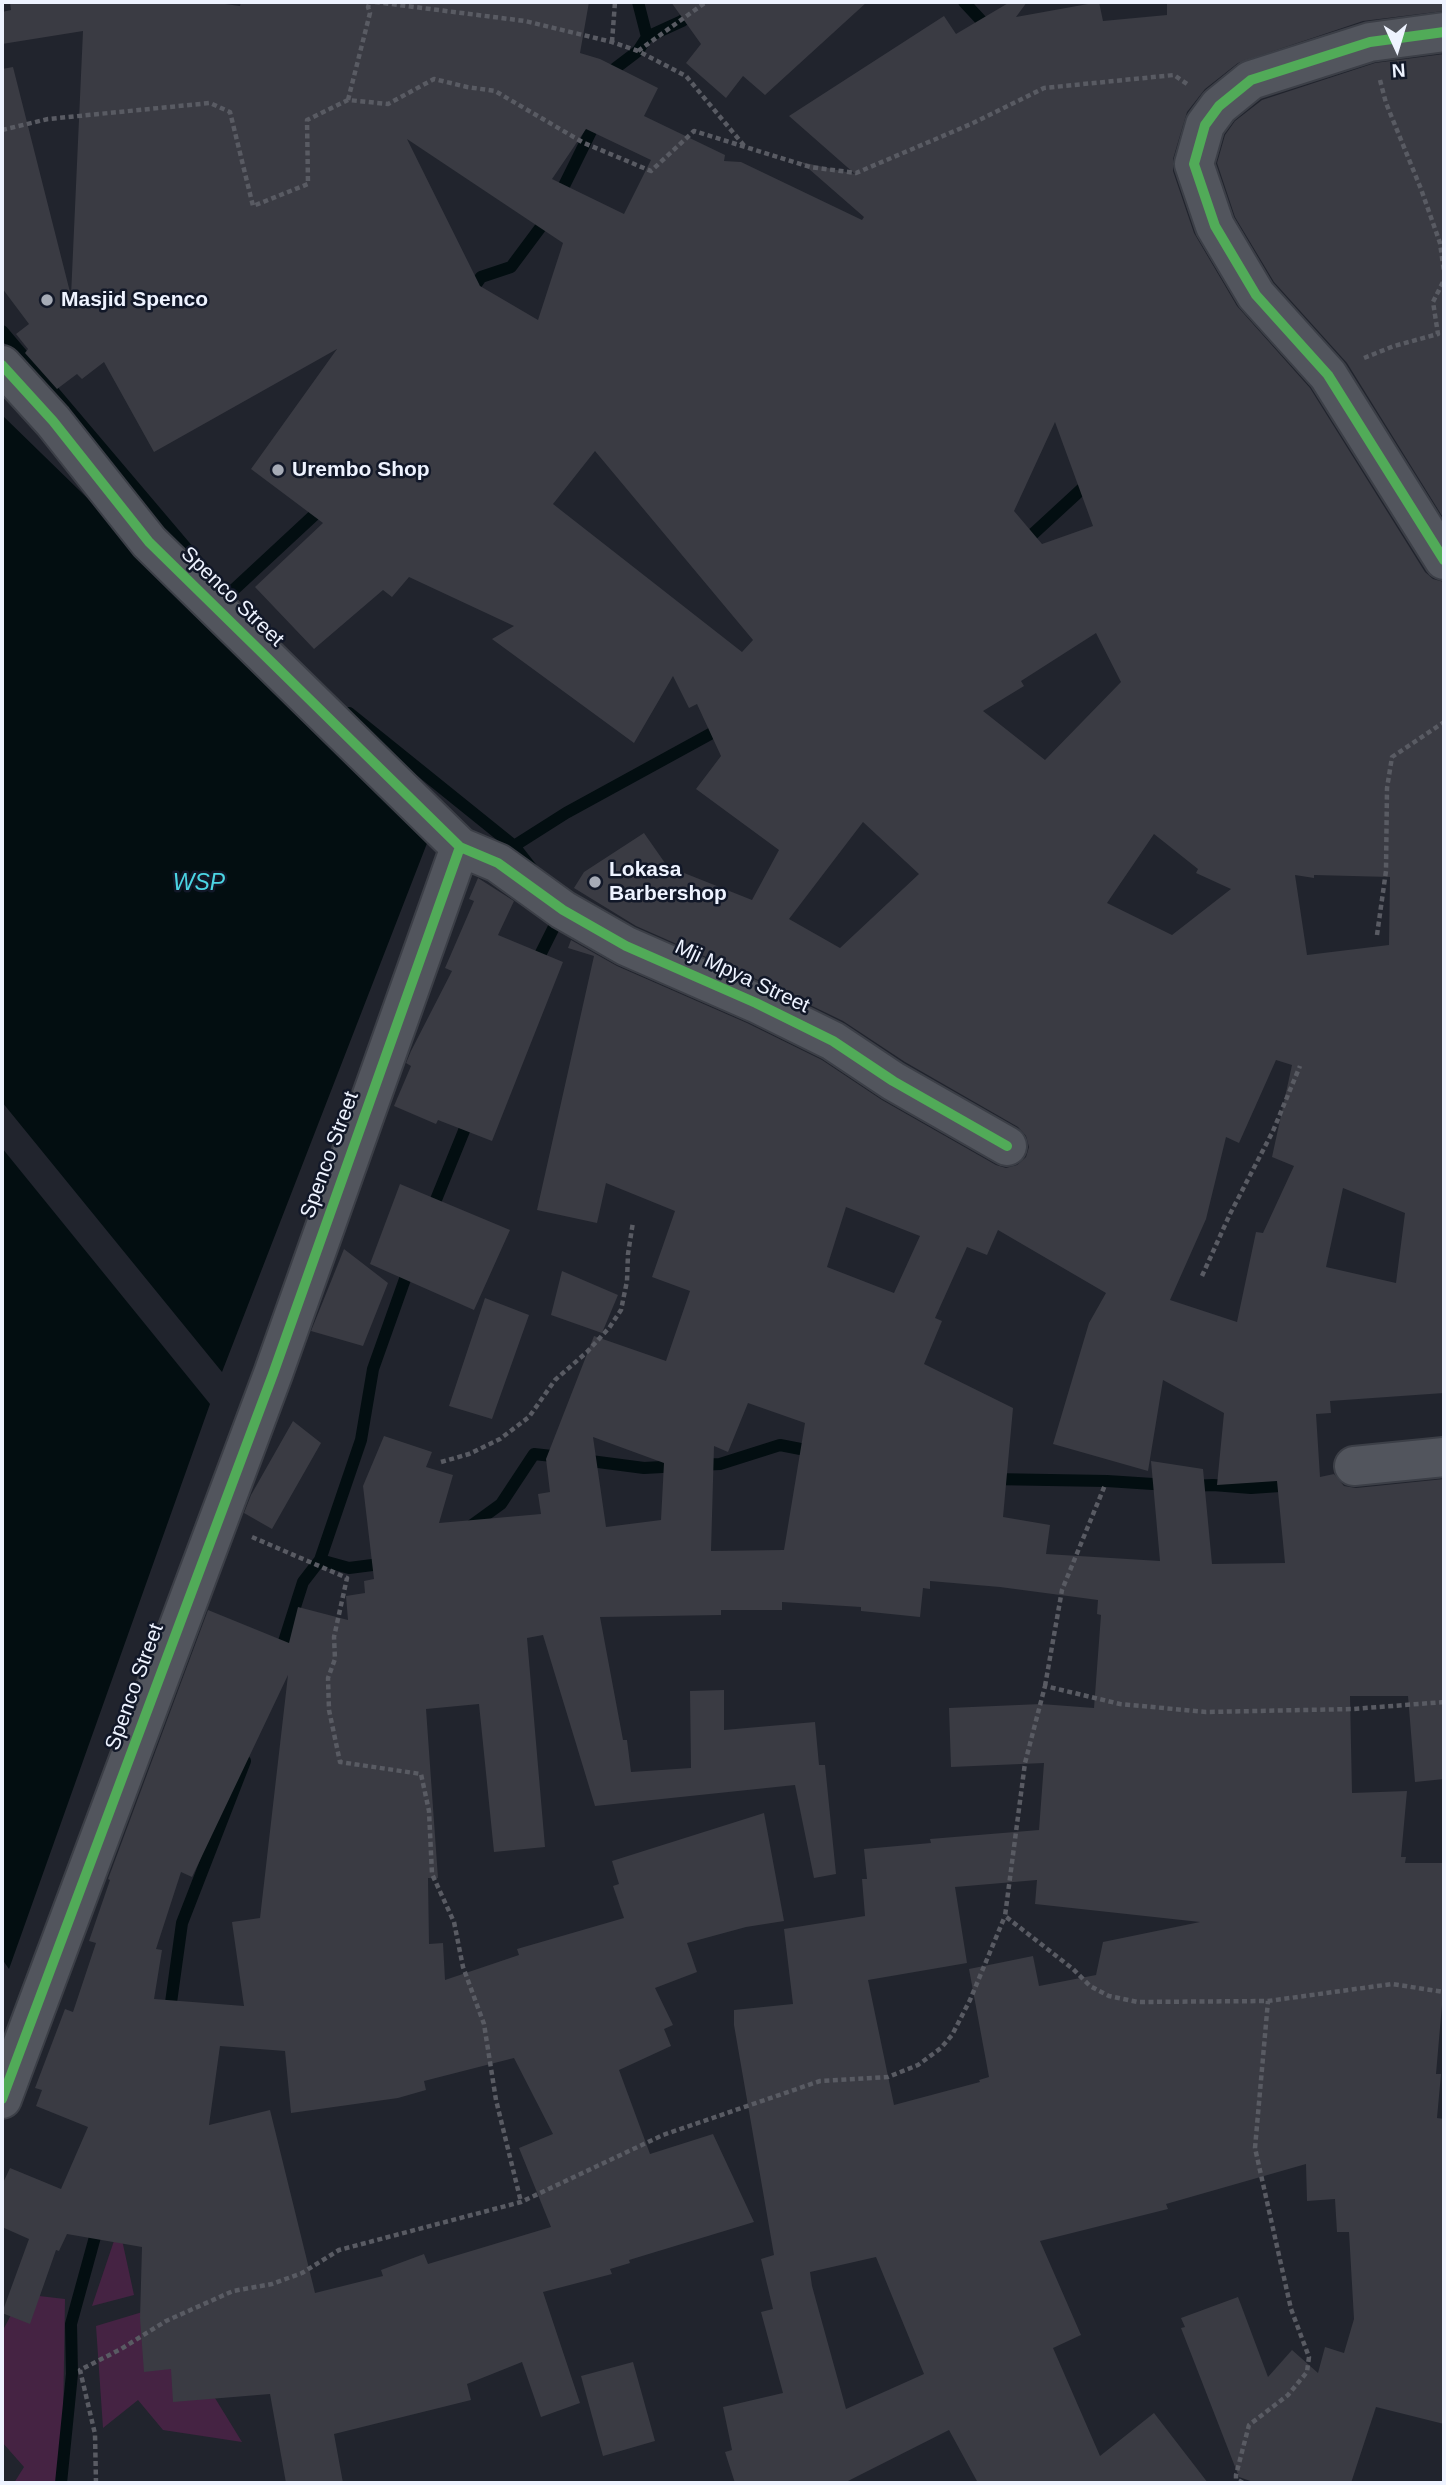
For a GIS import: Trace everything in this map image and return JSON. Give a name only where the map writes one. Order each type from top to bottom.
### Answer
[{"type":"street","points":[[1444,32],[1370,42],[1251,80],[1219,106],[1206,125],[1194,164],[1215,226],[1256,295],[1328,375],[1444,560]]},
{"type":"street","name":"Spenco Street","points":[[2,365],[53,421],[149,542],[460,847],[277,1362],[2,2099]]},
{"type":"street","name":"Mji Mpya Street","points":[[460,847],[498,863],[563,910],[626,946],[756,1003],[833,1041],[893,1081],[1007,1146]]},
{"type":"street","points":[[1354,1465],[1444,1457]]},
{"type":"path","points":[[348,100],[370,13],[370,2]]},
{"type":"path","points":[[375,2],[525,21],[638,51],[686,76],[747,148]]},
{"type":"path","points":[[612,42],[615,2]]},
{"type":"path","points":[[638,51],[706,2]]},
{"type":"path","points":[[1370,42],[1386,103],[1440,243],[1444,272]]},
{"type":"path","points":[[2,130],[48,118],[210,103],[230,112],[253,206],[308,184],[307,120],[348,100],[388,104],[434,79],[495,91],[584,143],[650,171],[694,131],[810,167],[856,173],[971,124],[1044,88],[1174,75],[1219,106]]},
{"type":"path","points":[[1328,375],[1394,346],[1438,334],[1433,302],[1444,280]]},
{"type":"path","points":[[1377,935],[1386,871],[1387,788],[1392,757],[1444,722]]},
{"type":"path","points":[[1202,1276],[1273,1130],[1300,1066]]},
{"type":"path","points":[[441,1462],[469,1454],[500,1439],[529,1417],[555,1380],[609,1328],[621,1310],[633,1222]]},
{"type":"path","points":[[96,2483],[95,2434],[79,2370],[121,2349],[166,2321],[233,2291],[272,2284],[302,2273],[339,2250],[521,2202],[663,2135],[820,2081],[888,2077],[918,2065],[941,2048],[952,2035],[970,2000],[1005,1916],[1025,1763],[1045,1686],[1062,1590],[1105,1485]]},
{"type":"path","points":[[225,1500],[236,1530],[347,1578],[334,1637],[335,1659],[328,1678],[329,1710],[340,1762],[422,1774],[429,1811],[432,1874],[454,1922],[463,1967],[484,2024],[496,2100],[521,2202]]},
{"type":"path","points":[[1045,1686],[1120,1704],[1206,1712],[1342,1710],[1444,1702]]},
{"type":"path","points":[[1005,1916],[1073,1969],[1090,1986],[1109,1996],[1138,2002],[1268,2001],[1392,1984],[1444,1992]]},
{"type":"path","points":[[1243,2483],[1236,2479],[1236,2475],[1249,2425],[1288,2395],[1307,2372],[1309,2357],[1291,2309],[1255,2148],[1268,2001]]},
{"type":"shaded area","points":[[119,2226],[134,2295],[92,2306]]},
{"type":"shaded area","points":[[22,2294],[65,2299],[62,2483],[14,2483],[24,2467],[2,2442],[2,2332]]},
{"type":"shaded area","points":[[159,2307],[242,2442],[163,2430],[138,2400],[103,2428],[96,2326]]},
{"type":"water","name":"WSP","points":[[2,415],[431,833],[222,1372],[2,1102]]},
{"type":"water","points":[[2,1148],[210,1404],[9,1969],[2,1959]]},
{"type":"building","points":[[10,2],[210,2],[240,6],[241,2],[589,2],[580,53],[600,59],[658,88],[644,116],[725,155],[724,161],[741,162],[862,220],[864,217],[801,162],[855,174],[789,116],[944,16],[956,34],[1010,2],[1027,2],[1016,17],[1099,2],[1103,21],[1167,15],[1167,2],[1444,2],[1444,11],[1363,21],[1238,63],[1205,89],[1187,112],[1173,159],[1173,171],[1194,233],[1237,306],[1310,388],[1425,572],[1433,579],[1444,582],[1444,1393],[1330,1401],[1331,1413],[1316,1414],[1320,1477],[1334,1474],[1344,1486],[1356,1488],[1444,1479],[1444,1779],[1415,1782],[1408,1696],[1350,1696],[1352,1793],[1407,1791],[1401,1857],[1406,1857],[1405,1863],[1444,1863],[1444,1982],[1436,2074],[1441,2074],[1437,2118],[1444,2119],[1444,2424],[1376,2407],[1351,2483],[1256,2483],[1239,2477],[1181,2328],[1185,2327],[1181,2318],[1238,2297],[1268,2377],[1292,2350],[1318,2373],[1325,2347],[1344,2353],[1354,2319],[1349,2232],[1337,2232],[1335,2199],[1307,2201],[1306,2164],[1166,2204],[1168,2209],[1040,2241],[1081,2335],[1053,2348],[1100,2456],[1154,2413],[1208,2483],[978,2483],[949,2430],[844,2483],[735,2483],[725,2452],[732,2450],[723,2407],[783,2393],[761,2312],[773,2309],[761,2259],[774,2255],[734,2025],[734,2010],[793,2004],[784,1929],[865,1916],[862,1879],[867,1879],[864,1849],[931,1843],[930,1839],[1039,1830],[1044,1763],[951,1767],[949,1708],[1041,1704],[1094,1708],[1101,1615],[1097,1614],[1098,1600],[1000,1587],[930,1581],[930,1589],[923,1588],[920,1617],[861,1611],[861,1607],[782,1602],[782,1610],[721,1610],[721,1615],[600,1617],[623,1740],[627,1740],[631,1772],[691,1768],[690,1691],[724,1690],[724,1730],[815,1722],[819,1765],[825,1765],[836,1874],[814,1878],[795,1785],[595,1806],[543,1635],[527,1638],[545,1847],[494,1852],[479,1704],[426,1709],[438,1878],[428,1878],[429,1944],[443,1943],[445,1980],[519,1955],[517,1949],[624,1918],[613,1886],[619,1884],[612,1861],[764,1813],[784,1921],[746,1927],[687,1943],[697,1972],[655,1988],[673,2025],[664,2029],[671,2046],[619,2070],[650,2154],[713,2134],[754,2222],[629,2260],[630,2263],[610,2269],[612,2274],[543,2292],[580,2403],[541,2417],[522,2362],[467,2384],[471,2400],[334,2434],[343,2483],[286,2483],[270,2394],[173,2402],[171,2369],[144,2372],[140,2318],[142,2247],[67,2234],[59,2251],[56,2250],[30,2324],[2,2313],[29,2239],[2,2227],[2,2185],[10,2168],[61,2189],[88,2127],[36,2106],[42,2090],[35,2088],[65,2009],[73,2012],[96,1943],[89,1941],[110,1880],[108,1879],[208,1610],[289,1643],[298,1607],[348,1620],[346,1596],[365,1593],[364,1581],[374,1579],[363,1486],[384,1436],[432,1452],[426,1467],[453,1475],[439,1523],[541,1514],[538,1494],[550,1492],[546,1459],[594,1336],[666,1361],[690,1291],[652,1277],[675,1211],[606,1183],[597,1223],[537,1210],[594,956],[568,948],[571,940],[617,966],[747,1023],[822,1060],[882,1100],[996,1165],[1006,1168],[1017,1165],[1026,1157],[1029,1147],[1026,1136],[1018,1127],[905,1062],[843,1021],[636,926],[574,888],[584,872],[644,833],[664,865],[752,900],[779,850],[696,789],[721,756],[697,704],[689,708],[673,676],[634,743],[492,639],[514,626],[409,577],[392,597],[383,590],[314,649],[255,587],[323,523],[251,469],[337,349],[154,452],[104,362],[82,379],[77,374],[57,389],[25,353],[28,349],[16,334],[29,324],[2,288],[2,69],[13,67],[71,296],[83,31],[2,44],[2,12],[11,10]],"holes":[[[586,129],[651,160],[624,214],[552,179]],[[407,139],[563,243],[538,320],[480,286]],[[1055,422],[1093,526],[1042,544],[1014,511]],[[595,451],[753,640],[742,652],[553,504]],[[1096,633],[1121,682],[1045,760],[983,711],[1024,686],[1021,681]],[[863,822],[919,874],[840,948],[789,919]],[[1154,834],[1198,869],[1196,873],[1231,889],[1172,935],[1107,903]],[[1295,875],[1314,878],[1314,875],[1390,877],[1389,945],[1307,955]],[[1276,1060],[1292,1065],[1272,1157],[1294,1166],[1263,1233],[1256,1232],[1237,1322],[1170,1300],[1206,1219],[1226,1137],[1239,1143]],[[1343,1188],[1405,1213],[1396,1283],[1326,1267]],[[846,1207],[920,1236],[894,1293],[827,1267]],[[998,1230],[1106,1293],[1089,1323],[1053,1444],[1148,1471],[1163,1380],[1224,1413],[1217,1485],[1277,1481],[1285,1563],[1212,1564],[1203,1469],[1151,1461],[1160,1561],[1046,1554],[1050,1525],[1003,1517],[1013,1408],[924,1364],[942,1321],[935,1318],[967,1247],[987,1255]],[[748,1403],[805,1423],[784,1550],[711,1551],[714,1446],[728,1452]],[[593,1437],[664,1463],[661,1520],[606,1527]],[[288,1675],[260,1918],[232,1922],[244,2006],[154,1999],[162,1950],[156,1949],[181,1872],[192,1877]],[[1037,1880],[1035,1904],[1200,1922],[1103,1942],[1096,1975],[1039,1986],[1033,1956],[969,1969],[989,2077],[979,2080],[980,2082],[894,2105],[868,1980],[967,1963],[955,1887]],[[220,2046],[285,2051],[291,2113],[398,2098],[426,2090],[424,2081],[514,2058],[553,2134],[519,2148],[551,2227],[428,2264],[424,2254],[381,2270],[383,2276],[315,2293],[270,2110],[209,2125]],[[876,2257],[924,2374],[846,2409],[810,2272]]]},
{"type":"building","points":[[671,2],[867,2],[765,95],[743,76],[726,98],[686,63],[701,44]]},
{"type":"building","points":[[1444,54],[1444,519],[1347,363],[1274,282],[1235,217],[1217,163],[1225,135],[1235,121],[1262,100],[1375,63]]},
{"type":"building","points":[[478,878],[514,901],[498,935],[563,962],[492,1141],[438,1120],[436,1124],[394,1106],[411,1066],[406,1063],[411,1051],[452,971],[445,968],[474,901],[469,899]]},
{"type":"building","points":[[400,1184],[510,1230],[474,1310],[370,1264]]},
{"type":"building","points":[[344,1249],[388,1283],[363,1346],[311,1331]]},
{"type":"building","points":[[562,1271],[618,1295],[602,1333],[551,1315]]},
{"type":"building","points":[[485,1298],[529,1315],[492,1419],[449,1406]]},
{"type":"building","points":[[293,1421],[321,1443],[272,1529],[244,1513],[251,1495]]},
{"type":"building","points":[[633,2362],[655,2441],[603,2456],[581,2376]]},
{"type":"waterway","points":[[638,2],[647,37]]},
{"type":"waterway","points":[[609,82],[613,70],[638,51],[647,37],[682,21],[705,2]]},
{"type":"waterway","points":[[964,2],[991,31]]},
{"type":"waterway","points":[[557,200],[597,119]]},
{"type":"waterway","points":[[470,293],[481,277],[511,267],[549,216]]},
{"type":"waterway","points":[[2,331],[214,581]]},
{"type":"waterway","points":[[1021,545],[1085,486],[1095,483]]},
{"type":"waterway","points":[[227,596],[325,505]]},
{"type":"waterway","points":[[349,713],[514,846],[532,869]]},
{"type":"waterway","points":[[514,846],[566,813],[723,727]]},
{"type":"waterway","points":[[534,967],[560,915]]},
{"type":"waterway","points":[[431,1212],[470,1116]]},
{"type":"waterway","points":[[279,1657],[303,1582],[320,1560],[361,1440],[373,1369],[410,1265]]},
{"type":"waterway","points":[[698,1465],[720,1464],[780,1445],[816,1452]]},
{"type":"waterway","points":[[468,1528],[501,1504],[534,1454],[561,1457]]},
{"type":"waterway","points":[[583,1460],[644,1468],[680,1466]]},
{"type":"waterway","points":[[991,1479],[1168,1485]]},
{"type":"waterway","points":[[1190,1486],[1251,1488],[1294,1485]]},
{"type":"waterway","points":[[320,1560],[349,1568],[388,1563]]},
{"type":"waterway","points":[[169,2017],[182,1923],[245,1761]]},
{"type":"waterway","points":[[61,2483],[72,2374],[71,2324],[98,2226]]},
{"type":"cycle path","points":[[1444,32],[1370,42],[1251,80],[1219,106],[1205,125],[1194,164],[1215,226],[1256,295],[1328,375],[1444,560]]},
{"type":"cycle path","points":[[2,365],[53,421],[149,542],[460,847],[273,1374],[2,2099]]},
{"type":"cycle path","points":[[460,847],[498,863],[563,910],[626,946],[756,1003],[833,1041],[893,1081],[1007,1146]]},
{"type":"place","name":"Masjid Spenco","points":[[47,300]]},
{"type":"place","name":"Urembo Shop","points":[[278,470]]},
{"type":"place","name":"Lokasa Barbershop","points":[[595,882]]}]
